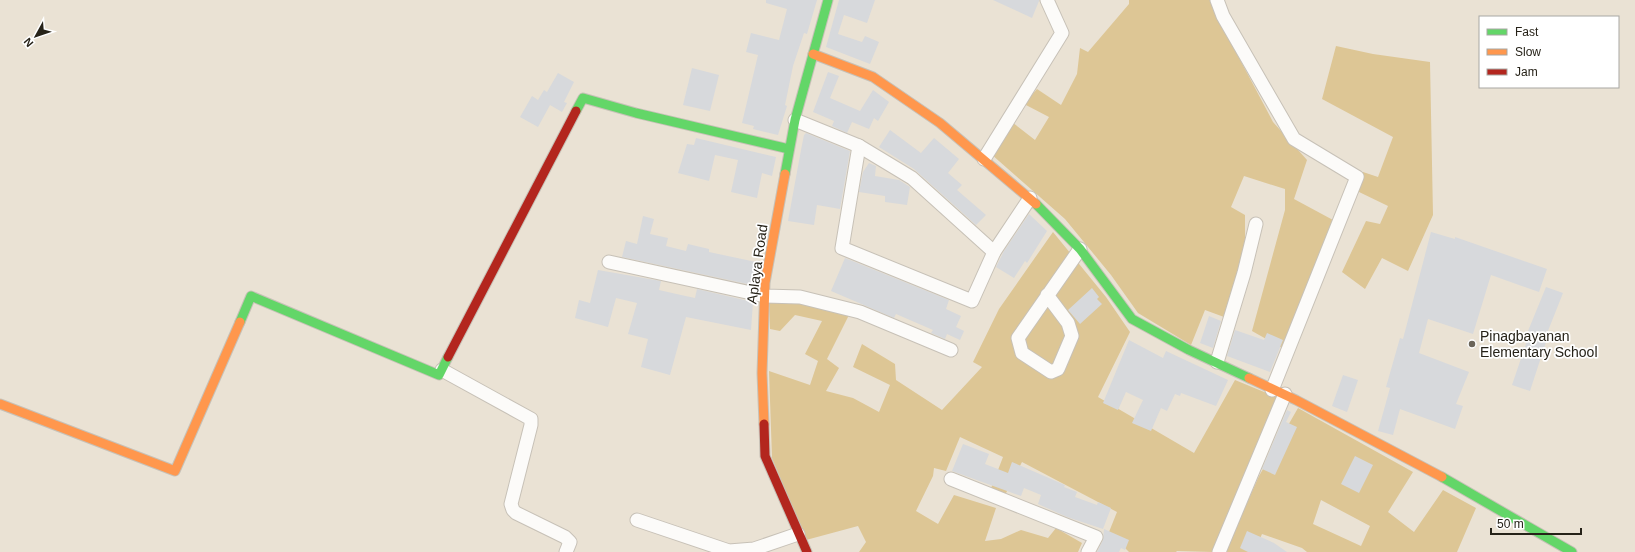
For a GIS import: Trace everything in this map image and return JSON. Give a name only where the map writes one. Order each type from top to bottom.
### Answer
[{"type":"street","name":"Aplaya Road","points":[[807,552],[798,534],[766,456],[762,373],[765,283],[795,120],[828,0]]},
{"type":"street","points":[[984,158],[1062,33],[1047,0]]},
{"type":"street","points":[[1216,0],[1223,16],[1294,140],[1357,177],[1272,390]]},
{"type":"street","points":[[813,54],[873,77],[940,123],[984,158],[1030,198],[1080,249],[1132,319],[1189,350],[1217,362],[1272,390],[1285,394],[1454,483],[1572,552]]},
{"type":"street","points":[[0,404],[175,471],[251,296],[439,375],[583,98],[636,113],[789,149]]},
{"type":"street","points":[[795,120],[860,146],[912,178],[994,252]]},
{"type":"street","points":[[860,146],[842,248],[972,301],[994,252],[1030,198]]},
{"type":"street","points":[[1217,362],[1244,273],[1256,224]]},
{"type":"street","points":[[1047,295],[1068,323],[1072,336],[1058,369],[1051,372],[1022,352],[1018,338],[1047,295],[1080,249]]},
{"type":"street","points":[[609,262],[765,296],[800,297],[860,312],[951,350]]},
{"type":"street","points":[[442,370],[531,419],[531,425],[511,504],[516,513],[565,537],[570,542],[566,552]]},
{"type":"street","points":[[1219,552],[1285,394]]},
{"type":"street","points":[[951,479],[1096,536],[1088,552]]},
{"type":"street","points":[[637,520],[729,551],[754,549],[798,534]]},
{"type":"shaded area","points":[[1129,0],[1211,0],[1228,37],[1273,122],[1307,160],[1294,199],[1333,220],[1284,349],[1252,331],[1285,210],[1285,189],[1244,176],[1231,207],[1245,215],[1245,246],[1224,317],[1205,310],[1191,345],[1138,313],[1111,275],[1065,219],[991,154],[1012,122],[1035,140],[1049,117],[1024,104],[1037,89],[1061,105],[1077,74],[1080,48],[1088,52],[1129,4]]},
{"type":"shaded area","points":[[1336,46],[1373,54],[1430,62],[1433,215],[1408,271],[1382,258],[1365,289],[1342,272],[1366,221],[1380,224],[1388,206],[1357,191],[1363,172],[1378,177],[1393,137],[1322,99]]},
{"type":"shaded area","points":[[1053,232],[1106,297],[1130,332],[1098,397],[1194,453],[1235,380],[1279,398],[1213,552],[1129,552],[1109,532],[1117,512],[1022,462],[1005,495],[990,491],[1003,457],[960,437],[946,471],[934,468],[933,476],[916,511],[938,524],[954,495],[996,508],[985,541],[1001,539],[1021,530],[1048,538],[1056,528],[1082,543],[1078,552],[859,552],[866,542],[858,526],[806,540],[772,458],[769,371],[810,385],[818,361],[805,354],[822,321],[795,315],[780,331],[770,329],[769,303],[795,301],[850,313],[827,359],[839,368],[826,391],[853,398],[879,412],[890,385],[853,367],[862,344],[895,364],[896,380],[942,410],[982,367],[973,362],[999,309]]},
{"type":"shaded area","points":[[1298,408],[1413,472],[1388,512],[1414,532],[1443,490],[1476,508],[1457,552],[1307,552],[1302,548],[1262,534],[1254,552],[1225,552],[1259,476]],"holes":[[[1321,500],[1370,526],[1361,546],[1313,524]]]},
{"type":"building","points":[[766,0],[817,0],[807,34],[804,33],[793,66],[785,105],[787,106],[778,135],[753,129],[754,126],[742,123],[758,55],[746,52],[751,33],[779,40],[787,9],[766,3]]},
{"type":"building","points":[[839,0],[875,0],[867,23],[844,15],[838,34],[862,42],[865,36],[879,42],[870,64],[826,47]]},
{"type":"building","points":[[993,0],[1039,0],[1039,1],[1032,18]]},
{"type":"building","points":[[692,68],[719,75],[710,111],[683,105]]},
{"type":"building","points":[[828,72],[839,76],[830,98],[860,111],[873,90],[889,102],[878,121],[874,118],[869,129],[852,122],[847,133],[832,126],[834,121],[813,112]]},
{"type":"building","points":[[558,73],[574,82],[564,102],[567,103],[562,112],[550,105],[538,127],[520,117],[532,96],[538,100],[544,90],[547,92]]},
{"type":"building","points":[[890,130],[921,153],[934,138],[959,159],[948,173],[962,185],[957,190],[986,215],[976,225],[914,169],[879,147]]},
{"type":"building","points":[[806,133],[850,151],[840,209],[817,205],[814,225],[788,221],[804,135]]},
{"type":"building","points":[[696,138],[776,157],[772,176],[762,173],[757,198],[731,192],[738,160],[715,155],[709,181],[678,173],[687,144],[694,145]]},
{"type":"building","points":[[869,163],[876,166],[875,176],[899,180],[910,187],[907,205],[885,202],[885,196],[859,192],[863,172]]},
{"type":"building","points":[[1029,214],[1047,231],[1027,263],[1025,261],[1014,278],[996,267],[1004,251]]},
{"type":"building","points":[[643,216],[654,219],[650,234],[668,238],[666,246],[686,251],[688,244],[709,249],[709,252],[756,262],[752,285],[622,257],[626,241],[637,244]]},
{"type":"building","points":[[1431,232],[1455,239],[1455,237],[1547,269],[1539,292],[1491,275],[1473,334],[1428,319],[1419,353],[1469,372],[1456,404],[1463,406],[1455,429],[1400,409],[1393,435],[1378,431],[1390,388],[1386,387],[1400,338],[1403,339]]},
{"type":"building","points":[[845,258],[949,300],[946,309],[961,316],[956,327],[964,331],[960,340],[947,334],[945,339],[931,333],[933,330],[896,314],[894,318],[831,291]]},
{"type":"building","points":[[598,270],[661,281],[659,290],[695,298],[697,289],[753,302],[751,330],[686,317],[670,375],[641,367],[648,339],[628,334],[637,303],[616,298],[608,327],[575,318],[579,300],[590,303]]},
{"type":"building","points":[[1546,287],[1563,293],[1544,341],[1546,342],[1530,391],[1512,385],[1530,332],[1528,331]]},
{"type":"building","points":[[1092,288],[1099,297],[1097,299],[1102,304],[1080,324],[1068,310]]},
{"type":"building","points":[[1209,316],[1221,321],[1213,348],[1200,343]]},
{"type":"building","points":[[1235,330],[1264,340],[1267,333],[1283,340],[1270,372],[1227,356]]},
{"type":"building","points":[[1129,340],[1163,358],[1166,351],[1228,380],[1216,406],[1181,393],[1180,396],[1175,394],[1167,411],[1161,408],[1151,431],[1132,423],[1143,400],[1126,392],[1118,410],[1103,403]]},
{"type":"building","points":[[1343,375],[1358,380],[1347,412],[1332,406]]},
{"type":"building","points":[[1287,410],[1291,412],[1286,422],[1297,427],[1275,475],[1262,469]]},
{"type":"building","points":[[963,444],[989,454],[985,464],[1008,473],[1012,462],[1065,485],[1064,487],[1077,492],[1075,497],[1097,505],[1098,502],[1111,508],[1103,529],[1067,517],[1038,504],[1041,495],[1024,488],[1021,496],[952,471]]},
{"type":"building","points":[[1355,456],[1373,465],[1359,493],[1341,484]]},
{"type":"building","points":[[1104,529],[1129,540],[1125,550],[1121,548],[1119,552],[1097,552],[1103,540]]},
{"type":"building","points":[[1247,531],[1274,543],[1287,552],[1248,552],[1240,548]]},
{"type":"traffic: fast","points":[[785,174],[795,120],[828,0]]},
{"type":"traffic: fast","points":[[576,111],[583,98],[636,113],[789,149]]},
{"type":"traffic: fast","points":[[1036,204],[1080,249],[1132,319],[1189,350],[1249,378]]},
{"type":"traffic: fast","points":[[240,322],[251,296],[439,375],[448,357]]},
{"type":"traffic: fast","points":[[1442,477],[1572,552]]},
{"type":"traffic: slow","points":[[813,54],[873,77],[940,123],[1036,204]]},
{"type":"traffic: slow","points":[[764,424],[762,373],[765,283],[785,174]]},
{"type":"traffic: slow","points":[[0,404],[175,471],[240,322]]},
{"type":"traffic: slow","points":[[1249,378],[1296,400],[1442,477]]},
{"type":"traffic: jam","points":[[448,357],[576,111]]},
{"type":"traffic: jam","points":[[764,424],[765,456],[807,552]]},
{"type":"place","name":"Pinagbayanan Elementary School","points":[[1472,344]]}]
